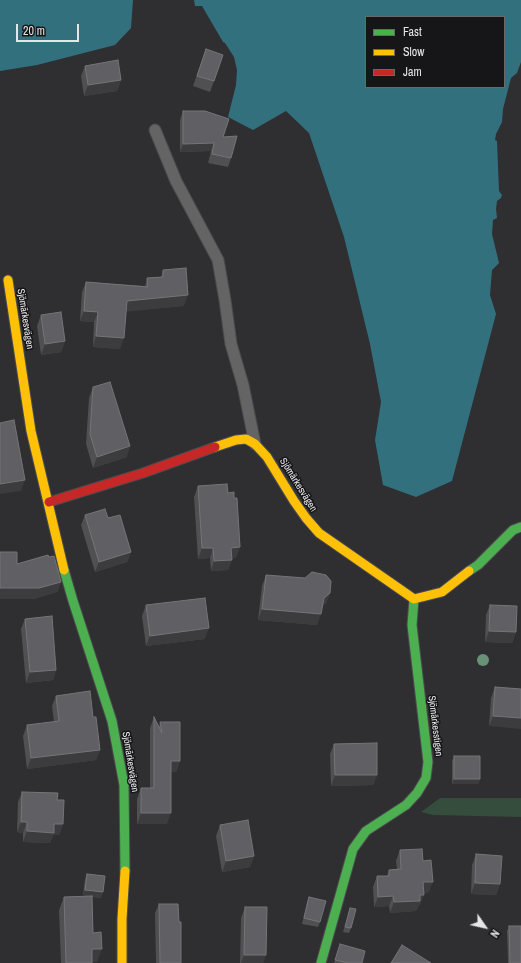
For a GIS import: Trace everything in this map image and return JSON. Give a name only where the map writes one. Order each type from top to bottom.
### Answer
[{"type":"street","name":"Sjömärkesvägen","points":[[8,280],[31,431],[61,558],[112,721],[124,785],[125,879],[122,920],[122,963]]},
{"type":"street","points":[[49,502],[143,473],[236,440],[246,439],[255,444]]},
{"type":"street","name":"Sjömärkesvägen","points":[[255,444],[267,457],[294,502],[319,533],[414,600]]},
{"type":"street","points":[[414,600],[442,592],[478,565],[513,530],[521,527]]},
{"type":"street","name":"Sjömärkesstigen","points":[[321,963],[353,850],[359,839],[366,831],[406,805],[417,793],[426,778],[428,762],[412,625],[414,600]]},
{"type":"lane","points":[[156,130],[176,181],[218,260],[231,344],[243,385],[255,444]]},
{"type":"green space","points":[[440,798],[521,798],[521,817],[433,815],[421,812]]},
{"type":"water","points":[[0,0],[133,0],[131,28],[115,45],[37,65],[0,71]]},
{"type":"water","points":[[194,0],[521,0],[521,62],[517,73],[511,78],[503,109],[502,122],[496,134],[495,140],[497,141],[499,191],[502,195],[497,201],[497,218],[493,220],[492,234],[499,263],[492,270],[490,295],[496,314],[452,481],[416,497],[383,485],[375,440],[381,402],[370,344],[344,237],[309,133],[286,111],[253,130],[228,117],[236,85],[237,70],[234,57],[223,42],[202,6],[195,6]]},
{"type":"building","points":[[206,49],[223,55],[214,81],[197,76]]},
{"type":"building","points":[[118,60],[121,80],[88,85],[85,66]]},
{"type":"building","points":[[183,111],[205,111],[229,119],[223,137],[237,136],[231,158],[212,154],[214,143],[183,144]]},
{"type":"building","points":[[186,268],[188,295],[127,301],[124,338],[96,336],[98,312],[84,311],[86,282],[148,287],[147,278],[163,277],[163,270]]},
{"type":"building","points":[[61,312],[65,341],[45,344],[41,315]]},
{"type":"building","points":[[110,382],[130,446],[97,457],[90,434],[93,387]]},
{"type":"building","points":[[14,420],[25,480],[0,484],[0,423]]},
{"type":"building","points":[[227,484],[228,493],[234,492],[234,498],[237,498],[240,547],[231,548],[232,560],[214,561],[213,548],[202,548],[198,486]]},
{"type":"building","points":[[105,509],[108,518],[120,515],[131,552],[99,562],[85,515]]},
{"type":"building","points":[[0,552],[17,552],[17,564],[48,555],[49,557],[54,556],[61,582],[39,588],[0,588]]},
{"type":"building","points":[[312,572],[326,575],[331,581],[330,593],[324,598],[321,614],[262,609],[266,575],[305,578]]},
{"type":"building","points":[[205,598],[209,628],[150,636],[146,605]]},
{"type":"building","points":[[490,605],[517,606],[516,632],[489,631]]},
{"type":"building","points":[[52,616],[56,670],[30,672],[25,619]]},
{"type":"building","points":[[495,687],[521,689],[521,718],[493,716]]},
{"type":"building","points":[[90,691],[93,717],[96,717],[100,750],[31,758],[27,725],[59,721],[56,696]]},
{"type":"building","points":[[154,717],[162,733],[160,722],[180,722],[180,761],[171,761],[171,813],[141,813],[141,788],[154,788]]},
{"type":"building","points":[[377,743],[377,775],[335,775],[334,744]]},
{"type":"building","points":[[454,756],[480,756],[480,779],[454,779]]},
{"type":"building","points":[[22,792],[58,793],[57,800],[64,800],[63,824],[54,824],[54,833],[27,831],[27,822],[21,822]]},
{"type":"building","points":[[248,820],[254,856],[226,861],[220,825]]},
{"type":"building","points":[[422,849],[423,861],[431,860],[433,882],[423,882],[424,895],[420,895],[420,901],[394,902],[393,896],[378,897],[377,876],[389,876],[389,870],[401,869],[400,850]]},
{"type":"building","points":[[476,854],[502,856],[500,884],[475,883]]},
{"type":"building","points":[[87,874],[105,876],[103,892],[85,890]]},
{"type":"building","points":[[92,896],[93,933],[101,932],[102,949],[92,949],[92,963],[66,963],[64,897]]},
{"type":"building","points":[[309,897],[326,901],[320,922],[304,918]]},
{"type":"building","points":[[159,904],[178,904],[179,922],[181,922],[181,963],[160,963]]},
{"type":"building","points":[[245,907],[267,907],[266,955],[244,955]]},
{"type":"building","points":[[350,908],[356,909],[351,928],[345,927]]},
{"type":"building","points":[[509,926],[521,926],[521,963],[510,963]]},
{"type":"building","points":[[340,944],[365,951],[362,963],[348,963],[335,960]]},
{"type":"building","points":[[402,945],[431,963],[391,963]]},
{"type":"traffic: fast","points":[[469,571],[478,565],[513,530],[521,527]]},
{"type":"traffic: fast","points":[[64,570],[112,721],[124,785],[125,871]]},
{"type":"traffic: fast","points":[[321,963],[353,849],[366,831],[406,805],[417,793],[426,778],[428,762],[412,625],[414,599]]},
{"type":"traffic: slow","points":[[8,280],[31,431],[64,570]]},
{"type":"traffic: slow","points":[[215,447],[236,440],[246,439],[255,444],[267,457],[294,501],[319,533],[414,599],[442,592],[469,571]]},
{"type":"traffic: slow","points":[[122,963],[122,919],[125,871]]},
{"type":"traffic: jam","points":[[49,502],[143,473],[215,447]]}]
